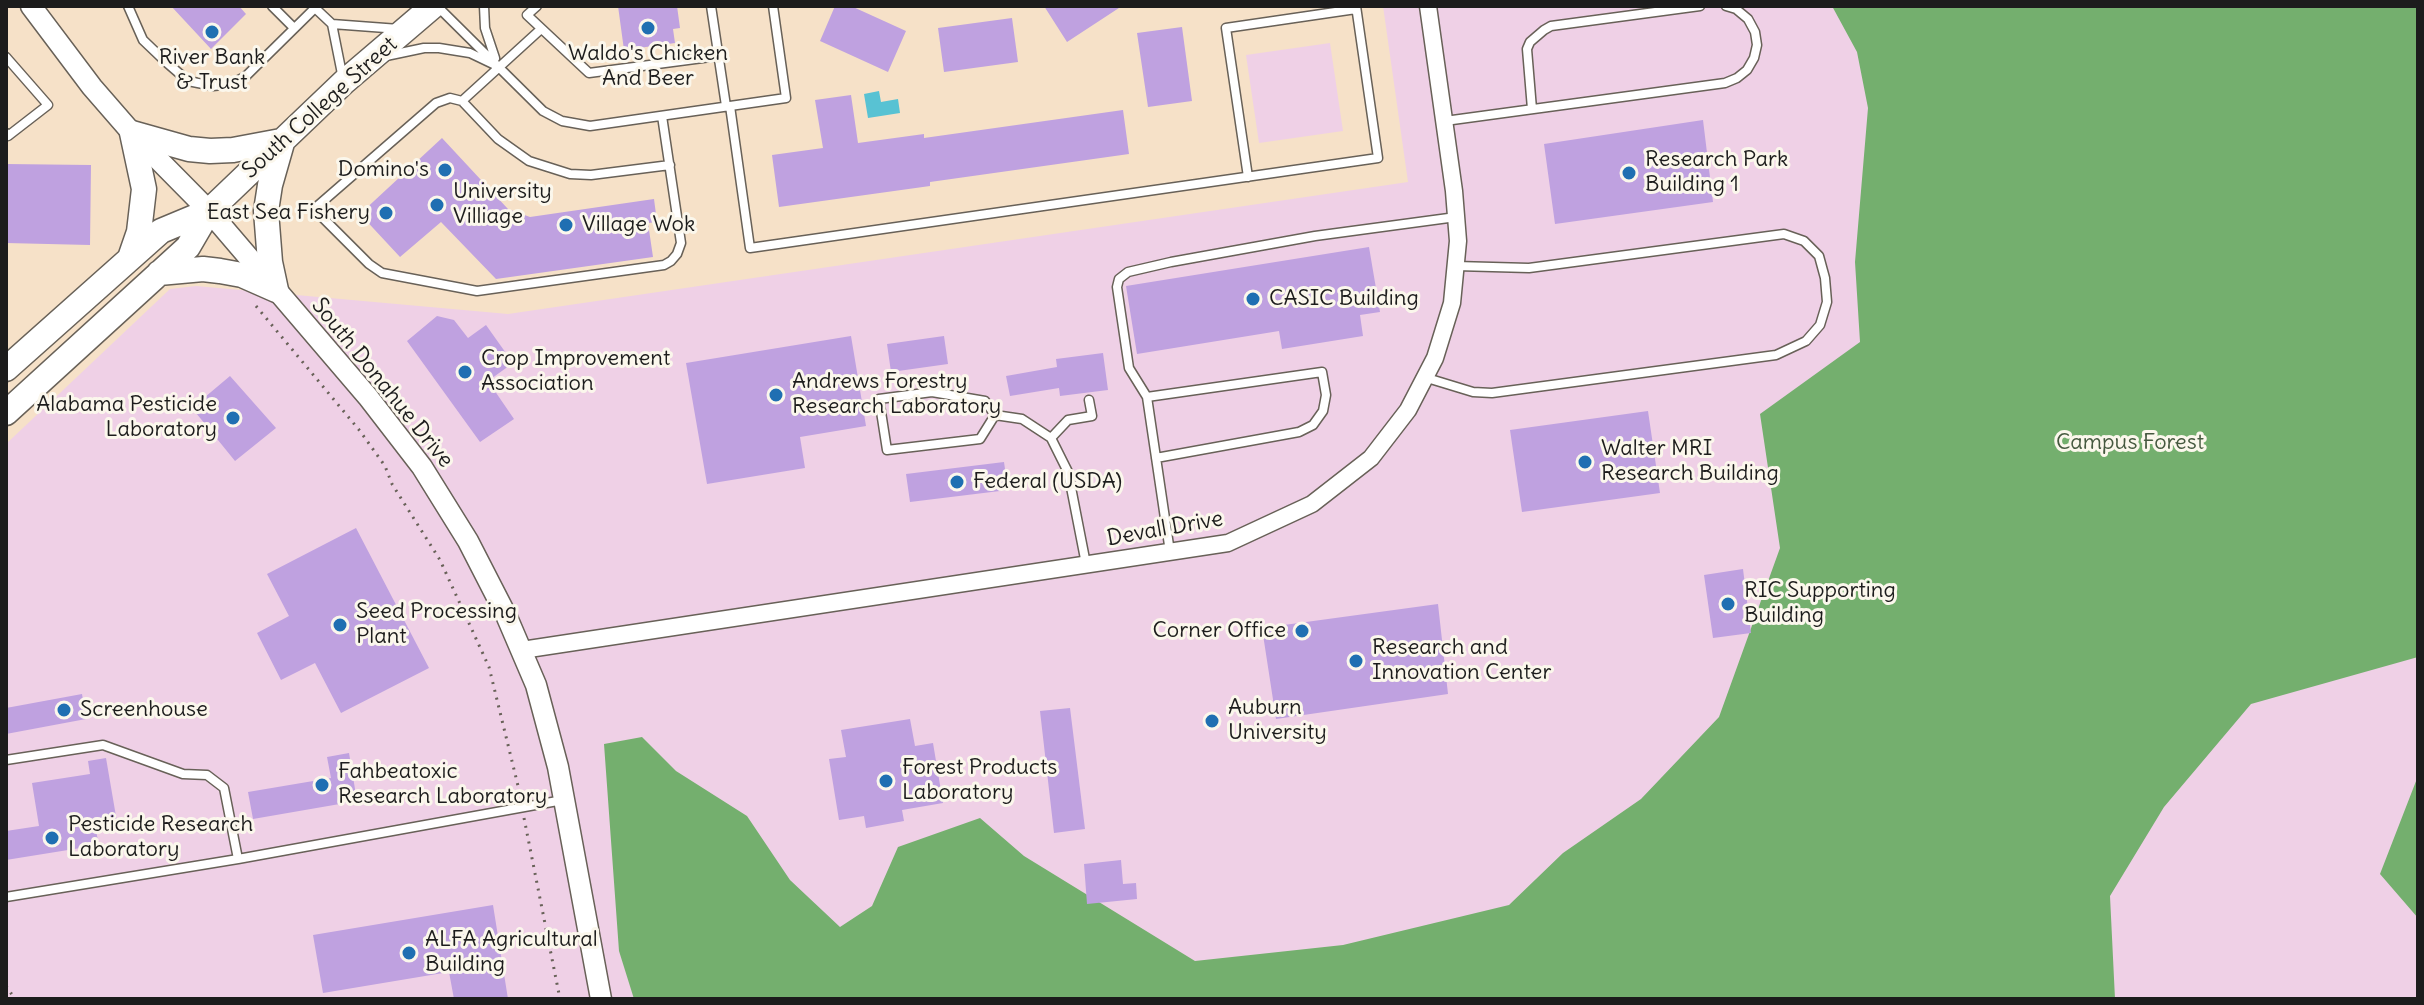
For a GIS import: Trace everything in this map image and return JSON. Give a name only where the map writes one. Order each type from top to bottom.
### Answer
[{"type":"main road","name":"South College Street","points":[[6,413],[188,247],[209,211],[344,82],[435,6]]},
{"type":"main road","points":[[130,258],[139,232],[144,201],[132,133],[189,149],[210,151],[233,150],[283,140],[266,211],[270,262],[276,290]]},
{"type":"main road","name":"South College Street","points":[[6,369],[161,231],[209,211]]},
{"type":"main road","points":[[159,273],[192,269],[220,271],[242,275],[276,290]]},
{"type":"street","name":"South Donahue Drive","points":[[31,6],[54,39],[132,133],[209,211],[368,397],[422,467],[475,553],[522,650],[543,709],[564,800],[601,999]]},
{"type":"street","name":"Devall Drive","points":[[522,650],[1228,543],[1312,504],[1371,458],[1408,410],[1427,378],[1452,303],[1456,217],[1428,6]]},
{"type":"lane","points":[[129,6],[143,40],[166,62],[188,81],[213,86],[231,84],[246,76],[315,7],[332,24],[344,82]]},
{"type":"lane","points":[[272,6],[293,27]]},
{"type":"lane","points":[[435,6],[500,67],[532,103],[562,121],[590,126],[786,98],[773,6]]},
{"type":"lane","points":[[484,6],[490,48],[500,67]]},
{"type":"lane","points":[[537,6],[527,15],[589,73],[718,56]]},
{"type":"lane","points":[[711,6],[750,248],[1248,177],[1378,158],[1356,7],[1226,28],[1248,177]]},
{"type":"lane","points":[[1532,109],[1527,49],[1530,42],[1544,30],[1551,26],[1700,6]]},
{"type":"lane","points":[[1444,121],[1725,83],[1747,70],[1757,45],[1748,19],[1736,9],[1726,6]]},
{"type":"lane","points":[[332,24],[406,29]]},
{"type":"lane","points":[[462,101],[541,29]]},
{"type":"lane","points":[[370,60],[404,51],[439,48],[470,53],[500,67]]},
{"type":"lane","points":[[6,57],[48,105],[8,136],[6,133]]},
{"type":"lane","points":[[662,116],[670,165],[681,243],[677,254],[664,265],[477,291],[382,273],[314,209],[436,103],[450,98],[462,101],[514,151],[545,168],[591,175],[670,165]]},
{"type":"lane","points":[[1170,552],[1147,397],[1129,368],[1117,287],[1119,279],[1128,272],[1171,262],[1315,236],[1456,217]]},
{"type":"lane","points":[[1427,378],[1473,392],[1492,393],[1776,355],[1806,341],[1820,325],[1827,302],[1819,256],[1804,241],[1784,234],[1529,268],[1456,266]]},
{"type":"lane","points":[[1147,397],[1322,372],[1326,395],[1323,411],[1313,425],[1299,432],[1156,458]]},
{"type":"lane","points":[[995,415],[980,439],[887,450],[879,399],[932,392],[985,401],[995,415],[1022,419],[1051,438],[1068,472],[1086,564]]},
{"type":"lane","points":[[1051,438],[1068,420],[1092,416],[1089,400]]},
{"type":"lane","points":[[6,760],[103,745],[183,774],[207,775],[224,788],[238,859]]},
{"type":"lane","points":[[6,897],[564,800]]},
{"type":"path","points":[[249,301],[261,309],[360,431],[385,466],[392,484],[440,560],[489,667],[521,798]]},
{"type":"path","points":[[523,815],[560,999]]},
{"type":"path","points":[[6,986],[15,999]]},
{"type":"shaded area","name":"Auburn University","points":[[1383,6],[2418,6],[2418,999],[6,999],[6,444],[170,289],[196,286],[508,314],[1408,182]]},
{"type":"shaded area","points":[[1330,43],[1343,131],[1259,143],[1246,55]]},
{"type":"green space","name":"Campus Forest","points":[[1832,6],[2418,6],[2418,657],[2251,704],[2164,807],[2110,896],[2115,999],[634,999],[619,951],[604,744],[642,737],[676,771],[747,816],[790,880],[840,927],[872,906],[898,847],[980,818],[1024,856],[1195,961],[1343,945],[1509,905],[1563,853],[1641,799],[1719,717],[1780,548],[1760,414],[1860,342],[1855,262],[1868,108],[1857,52]]},
{"type":"green space","points":[[2418,776],[2418,918],[2380,874]]},
{"type":"water","points":[[879,91],[881,102],[898,99],[900,113],[868,118],[864,94]]},
{"type":"building","name":"River Bank & Trust","points":[[171,6],[239,6],[246,14],[211,49]]},
{"type":"building","name":"Waldo's Chicken And Beer","points":[[618,6],[677,6],[680,28],[673,29],[675,43],[624,50]]},
{"type":"building","points":[[835,6],[851,6],[906,31],[888,72],[820,41]]},
{"type":"building","points":[[1044,6],[1122,6],[1067,42]]},
{"type":"building","points":[[1012,18],[1018,62],[944,72],[938,28]]},
{"type":"building","points":[[1182,27],[1192,101],[1148,107],[1137,33]]},
{"type":"building","points":[[851,95],[858,143],[924,134],[924,138],[1123,110],[1129,154],[779,207],[772,155],[823,148],[815,100]]},
{"type":"building","name":"Research Park Building 1","points":[[1703,120],[1713,202],[1555,224],[1544,144]]},
{"type":"building","name":"University Villiage","points":[[442,138],[508,209],[530,217],[654,199],[657,222],[648,223],[653,257],[496,279],[441,222],[400,257],[360,214]]},
{"type":"building","points":[[6,164],[91,165],[90,245],[6,243]]},
{"type":"building","name":"CASIC Building","points":[[1369,247],[1380,312],[1360,315],[1363,336],[1282,349],[1279,331],[1137,354],[1126,286]]},
{"type":"building","name":"Crop Improvement Association","points":[[437,316],[454,320],[468,338],[486,325],[513,363],[488,381],[514,419],[480,442],[407,341]]},
{"type":"building","name":"Andrews Forestry Research Laboratory","points":[[851,336],[866,426],[800,437],[805,468],[707,484],[686,363]]},
{"type":"building","points":[[944,336],[948,364],[891,372],[887,344]]},
{"type":"building","points":[[1103,353],[1108,390],[1060,396],[1059,388],[1010,396],[1006,376],[1057,367],[1056,359]]},
{"type":"building","name":"Alabama Pesticide Laboratory","points":[[230,376],[276,428],[235,461],[192,408]]},
{"type":"building","name":"Walter MRI Research Building","points":[[1648,411],[1660,493],[1522,512],[1510,430]]},
{"type":"building","name":"Federal (USDA)","points":[[1004,462],[1008,490],[910,502],[906,474]]},
{"type":"building","name":"Seed Processing Plant","points":[[356,528],[429,668],[341,713],[315,663],[281,680],[257,633],[289,616],[267,574]]},
{"type":"building","name":"RIC Supporting Building","points":[[1743,569],[1751,633],[1713,638],[1704,575]]},
{"type":"building","name":"Research and Innovation Center","points":[[1438,604],[1448,694],[1276,719],[1262,628]]},
{"type":"building","points":[[82,694],[86,719],[6,734],[6,708]]},
{"type":"building","points":[[1070,708],[1085,829],[1054,833],[1040,711]]},
{"type":"building","name":"Forest Products Laboratory","points":[[910,719],[915,746],[933,743],[943,803],[902,810],[904,821],[866,828],[864,816],[839,820],[829,759],[846,757],[841,730]]},
{"type":"building","name":"Fahbeatoxic Research Laboratory","points":[[349,753],[357,801],[253,819],[248,792],[331,778],[327,757]]},
{"type":"building","points":[[106,758],[118,828],[96,831],[99,845],[6,860],[6,831],[39,826],[32,783],[90,774],[88,761]]},
{"type":"building","points":[[1121,860],[1123,884],[1136,883],[1137,899],[1087,904],[1084,864]]},
{"type":"building","name":"ALFA Agricultural Building","points":[[493,905],[508,999],[454,999],[449,972],[323,993],[313,935]]},
{"type":"place","name":"Waldo's Chicken And Beer","points":[[648,28]]},
{"type":"place","name":"River Bank & Trust","points":[[212,32]]},
{"type":"place","name":"Domino's","points":[[445,170]]},
{"type":"place","name":"Research Park Building 1","points":[[1629,173]]},
{"type":"place","name":"University Villiage","points":[[437,205]]},
{"type":"place","name":"East Sea Fishery","points":[[386,213]]},
{"type":"place","name":"Village Wok","points":[[566,225]]},
{"type":"place","name":"CASIC Building","points":[[1253,299]]},
{"type":"place","name":"Crop Improvement Association","points":[[465,372]]},
{"type":"place","name":"Andrews Forestry Research Laboratory","points":[[776,395]]},
{"type":"place","name":"Alabama Pesticide Laboratory","points":[[233,418]]},
{"type":"place","name":"Walter MRI Research Building","points":[[1585,462]]},
{"type":"place","name":"Federal (USDA)","points":[[957,482]]},
{"type":"place","name":"RIC Supporting Building","points":[[1728,604]]},
{"type":"place","name":"Seed Processing Plant","points":[[340,625]]},
{"type":"place","name":"Corner Office","points":[[1302,631]]},
{"type":"place","name":"Research and Innovation Center","points":[[1356,661]]},
{"type":"place","name":"Screenhouse","points":[[64,710]]},
{"type":"place","name":"Auburn University","points":[[1212,721]]},
{"type":"place","name":"Forest Products Laboratory","points":[[886,781]]},
{"type":"place","name":"Fahbeatoxic Research Laboratory","points":[[322,785]]},
{"type":"place","name":"Pesticide Research Laboratory","points":[[52,838]]},
{"type":"place","name":"ALFA Agricultural Building","points":[[409,953]]}]
